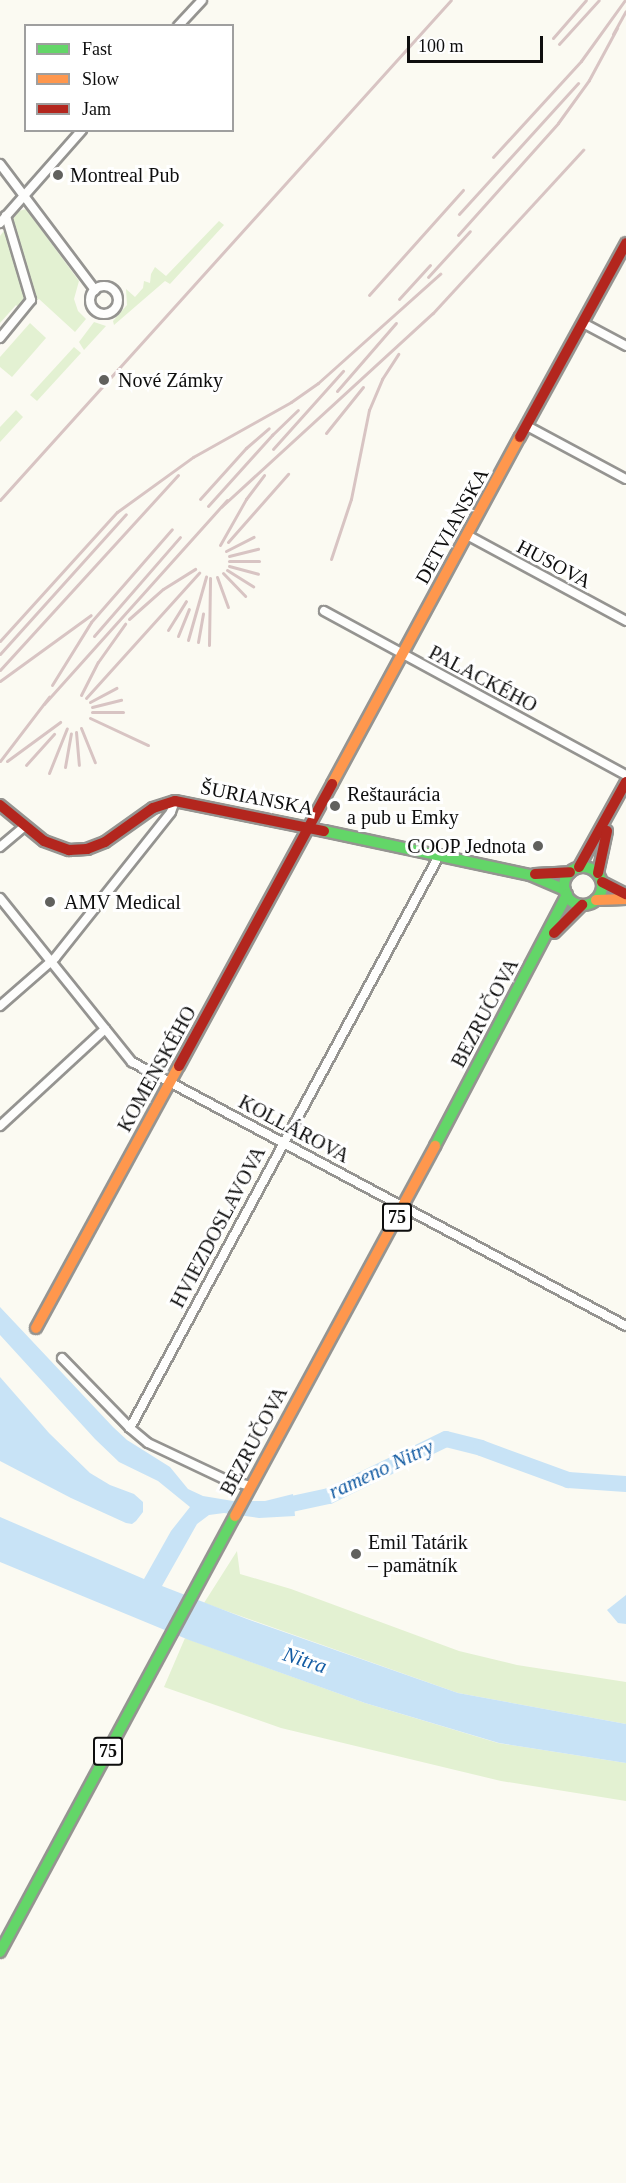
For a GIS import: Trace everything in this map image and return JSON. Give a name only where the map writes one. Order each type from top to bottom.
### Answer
[{"type":"street","points":[[180,24],[202,0]]},
{"type":"street","points":[[0,338],[31,300],[3,219],[80,132]]},
{"type":"street","points":[[0,164],[95,290]]},
{"type":"street","name":"DETVIANSKA","points":[[309,826],[626,243]]},
{"type":"street","points":[[583,323],[626,346]]},
{"type":"street","points":[[527,426],[626,479]]},
{"type":"street","name":"HUSOVA","points":[[467,535],[626,621]]},
{"type":"street","name":"PALACKÉHO","points":[[324,611],[626,775]]},
{"type":"street","name":"75","points":[[575,870],[626,782]]},
{"type":"street","name":"75","points":[[596,900],[601,892],[603,842],[616,800]]},
{"type":"street","points":[[0,1006],[50,962],[171,812],[175,801]]},
{"type":"street","name":"ŠURIANSKA","points":[[0,805],[25,826],[55,846],[69,850],[87,849],[105,842],[153,808],[175,801],[309,826],[530,875],[566,893]]},
{"type":"street","points":[[0,848],[25,826]]},
{"type":"street","name":"KOMENSKÉHO","points":[[36,1328],[309,826]]},
{"type":"street","name":"HVIEZDOSLAVOVA","points":[[130,1428],[440,854]]},
{"type":"street","points":[[575,870],[589,868],[600,878],[626,894]]},
{"type":"street","name":"ŠURIANSKA","points":[[530,875],[575,870]]},
{"type":"street","name":"BEZRUČOVA","points":[[0,1952],[163,1652],[232,1522],[246,1489],[402,1206],[541,946],[566,893],[565,881],[575,870]]},
{"type":"street","points":[[566,893],[573,902],[582,905]]},
{"type":"street","name":"KOLLÁROVA","points":[[0,898],[132,1062],[626,1326]]},
{"type":"street","points":[[596,900],[626,899]]},
{"type":"street","name":"BEZRUČOVA","points":[[541,946],[582,905],[596,900]]},
{"type":"street","points":[[0,1125],[105,1029]]},
{"type":"street","points":[[62,1358],[130,1428],[166,1454],[246,1489]]},
{"type":"green space","points":[[26,209],[79,281],[74,299],[78,311],[86,319],[75,332],[39,299],[21,310],[16,305],[0,323],[0,236],[19,211]]},
{"type":"green space","points":[[219,221],[224,225],[170,284],[165,281],[114,325],[113,321],[127,305],[126,289],[135,297],[143,288],[144,281],[150,283],[155,267],[166,276]]},
{"type":"green space","points":[[94,322],[106,326],[84,350],[79,342]]},
{"type":"green space","points":[[30,323],[46,338],[12,377],[0,367],[0,357]]},
{"type":"green space","points":[[74,347],[81,353],[37,401],[30,395]]},
{"type":"green space","points":[[16,410],[23,417],[0,442],[0,427]]},
{"type":"green space","points":[[237,1551],[240,1574],[291,1589],[459,1651],[517,1665],[626,1682],[626,1724],[458,1693],[204,1603]]},
{"type":"green space","points":[[185,1638],[365,1703],[498,1743],[626,1763],[626,1801],[501,1781],[281,1728],[164,1687]]},
{"type":"water","name":"Nitra","points":[[0,1307],[113,1427],[127,1440],[170,1467],[188,1489],[203,1496],[233,1501],[265,1501],[293,1494],[295,1516],[259,1518],[224,1513],[209,1515],[197,1524],[162,1586],[247,1619],[458,1693],[626,1724],[626,1763],[499,1743],[365,1703],[189,1640],[0,1562],[0,1517],[144,1579],[171,1531],[190,1507],[158,1481],[119,1462],[95,1439],[0,1335]]},
{"type":"water","points":[[0,1377],[49,1433],[90,1473],[110,1485],[134,1494],[143,1502],[143,1512],[136,1521],[132,1524],[126,1523],[71,1498],[0,1461]]},
{"type":"water","points":[[626,1595],[626,1624],[618,1623],[607,1610]]},
{"type":"waterway","name":"rameno Nitry","points":[[273,1508],[329,1496],[446,1439],[481,1448],[568,1480],[626,1484]]},
{"type":"railway","points":[[0,500],[451,0]]},
{"type":"railway","points":[[553,38],[586,0]]},
{"type":"railway","points":[[559,44],[599,0]]},
{"type":"railway","points":[[493,157],[581,61],[625,0]]},
{"type":"railway","points":[[613,34],[626,11]]},
{"type":"railway","points":[[458,235],[558,123],[589,80],[617,28]]},
{"type":"railway","points":[[459,214],[578,83]]},
{"type":"railway","points":[[221,507],[433,313],[583,150]]},
{"type":"railway","points":[[369,295],[463,190]]},
{"type":"railway","points":[[428,277],[470,231]]},
{"type":"railway","points":[[399,299],[430,265]]},
{"type":"railway","points":[[0,641],[117,512],[193,457],[291,402],[318,383],[440,274]]},
{"type":"railway","points":[[337,391],[396,323]]},
{"type":"railway","points":[[331,559],[351,499],[369,410],[382,379],[398,354]]},
{"type":"railway","points":[[273,449],[343,371]]},
{"type":"railway","points":[[326,433],[363,387]]},
{"type":"railway","points":[[208,506],[272,435],[298,410]]},
{"type":"railway","points":[[200,499],[246,448],[269,428]]},
{"type":"railway","points":[[228,542],[288,474]]},
{"type":"railway","points":[[0,670],[178,475]]},
{"type":"railway","points":[[220,545],[246,499],[264,475]]},
{"type":"railway","points":[[44,704],[227,500]]},
{"type":"railway","points":[[0,654],[126,514]]},
{"type":"railway","points":[[52,685],[91,622],[172,529]]},
{"type":"railway","points":[[94,636],[180,537]]},
{"type":"railway","points":[[226,551],[254,537]]},
{"type":"railway","points":[[229,556],[258,549]]},
{"type":"railway","points":[[229,561],[259,561]]},
{"type":"railway","points":[[229,566],[258,574]]},
{"type":"railway","points":[[129,619],[163,589],[195,569]]},
{"type":"railway","points":[[227,570],[253,586]]},
{"type":"railway","points":[[86,698],[199,573]]},
{"type":"railway","points":[[223,573],[245,596]]},
{"type":"railway","points":[[188,640],[206,577]]},
{"type":"railway","points":[[217,577],[228,607]]},
{"type":"railway","points":[[209,645],[210,578]]},
{"type":"railway","points":[[168,630],[186,601]]},
{"type":"railway","points":[[178,636],[189,609]]},
{"type":"railway","points":[[198,642],[203,613]]},
{"type":"railway","points":[[0,681],[91,615]]},
{"type":"railway","points":[[81,695],[98,662],[125,624]]},
{"type":"railway","points":[[90,702],[116,688]]},
{"type":"railway","points":[[0,761],[49,697]]},
{"type":"railway","points":[[92,707],[121,700]]},
{"type":"railway","points":[[92,712],[123,712]]},
{"type":"railway","points":[[90,718],[148,745]]},
{"type":"railway","points":[[7,761],[60,722]]},
{"type":"railway","points":[[49,773],[67,728]]},
{"type":"railway","points":[[81,728],[95,762]]},
{"type":"railway","points":[[76,732],[79,765]]},
{"type":"railway","points":[[26,765],[54,734]]},
{"type":"railway","points":[[65,767],[71,734]]},
{"type":"traffic: fast","points":[[324,831],[530,875],[565,890]]},
{"type":"traffic: fast","points":[[583,867],[596,873],[602,886],[596,899],[583,905],[570,899],[564,886],[570,873],[583,867]]},
{"type":"traffic: fast","points":[[435,1146],[567,895]]},
{"type":"traffic: fast","points":[[0,1952],[235,1516]]},
{"type":"traffic: slow","points":[[332,784],[520,437]]},
{"type":"traffic: slow","points":[[596,900],[626,899]]},
{"type":"traffic: slow","points":[[36,1328],[179,1066]]},
{"type":"traffic: slow","points":[[235,1516],[435,1146]]},
{"type":"traffic: jam","points":[[520,437],[626,243]]},
{"type":"traffic: jam","points":[[579,867],[626,782]]},
{"type":"traffic: jam","points":[[179,1066],[332,784]]},
{"type":"traffic: jam","points":[[0,805],[44,841],[69,850],[87,849],[105,842],[153,808],[175,801],[324,831]]},
{"type":"traffic: jam","points":[[598,873],[607,831]]},
{"type":"traffic: jam","points":[[535,874],[570,872]]},
{"type":"traffic: jam","points":[[602,882],[626,894]]},
{"type":"traffic: jam","points":[[554,933],[582,905]]},
{"type":"place","name":"Montreal Pub","points":[[58,175]]},
{"type":"place","name":"Nové Zámky","points":[[104,380]]},
{"type":"place","name":"Reštaurácia a pub u Emky","points":[[335,806]]},
{"type":"place","name":"COOP Jednota","points":[[538,846]]},
{"type":"place","name":"AMV Medical","points":[[50,902]]},
{"type":"place","name":"Emil Tatárik – pamätník","points":[[356,1554]]}]
